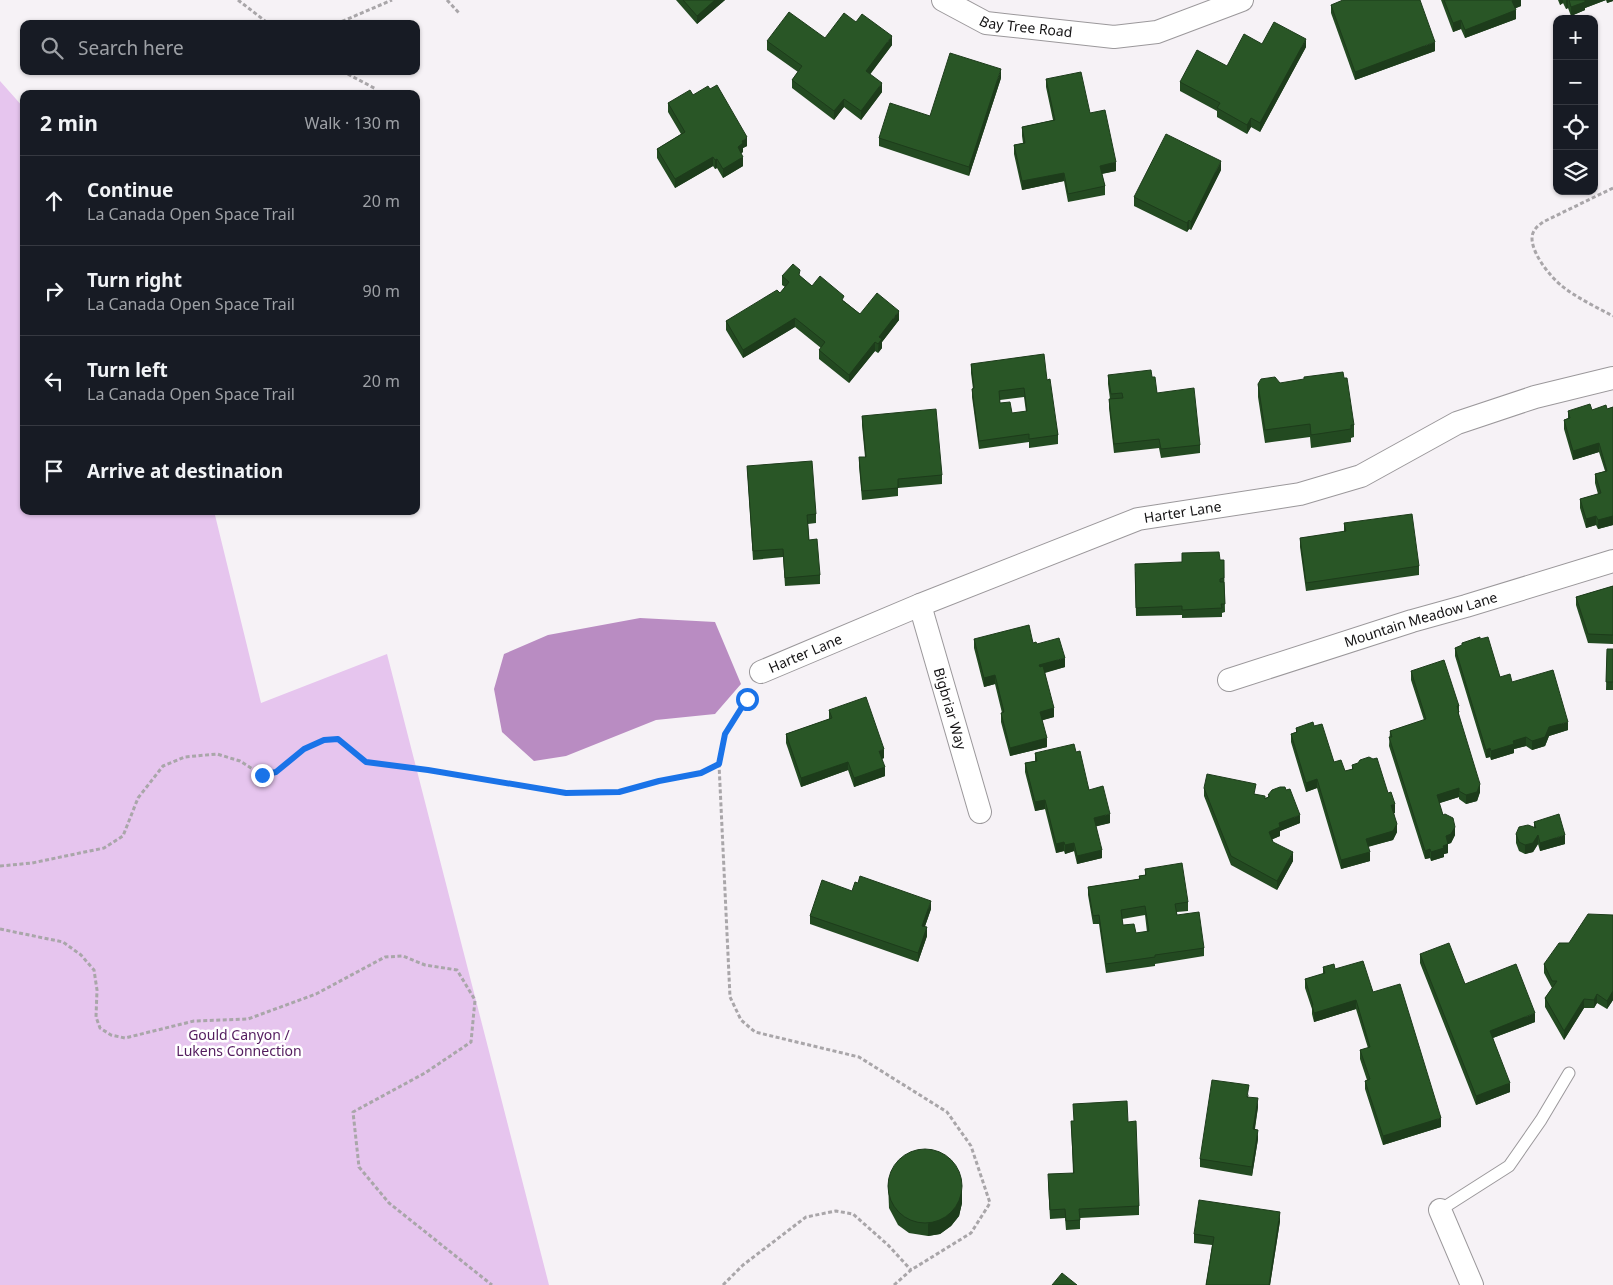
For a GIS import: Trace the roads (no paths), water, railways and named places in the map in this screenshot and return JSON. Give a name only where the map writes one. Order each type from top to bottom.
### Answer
[{"type":"street","name":"Bay Tree Road","points":[[943,0],[986,22],[1114,37],[1158,32],[1242,0]]},
{"type":"street","name":"Harter Lane","points":[[761,672],[920,605],[1138,519],[1300,494],[1361,476],[1457,423],[1535,397],[1613,378]]},
{"type":"street","name":"Mountain Meadow Lane","points":[[1229,680],[1412,621],[1613,561]]},
{"type":"street","name":"Bigbriar Way","points":[[920,605],[980,812]]},
{"type":"street","points":[[1440,1210],[1472,1285]]},
{"type":"lane","points":[[1440,1210],[1509,1166],[1541,1120],[1569,1073]]},
{"type":"park label","name":"Gould Canyon / Lukens Connection","points":[[239,1044]]}]
